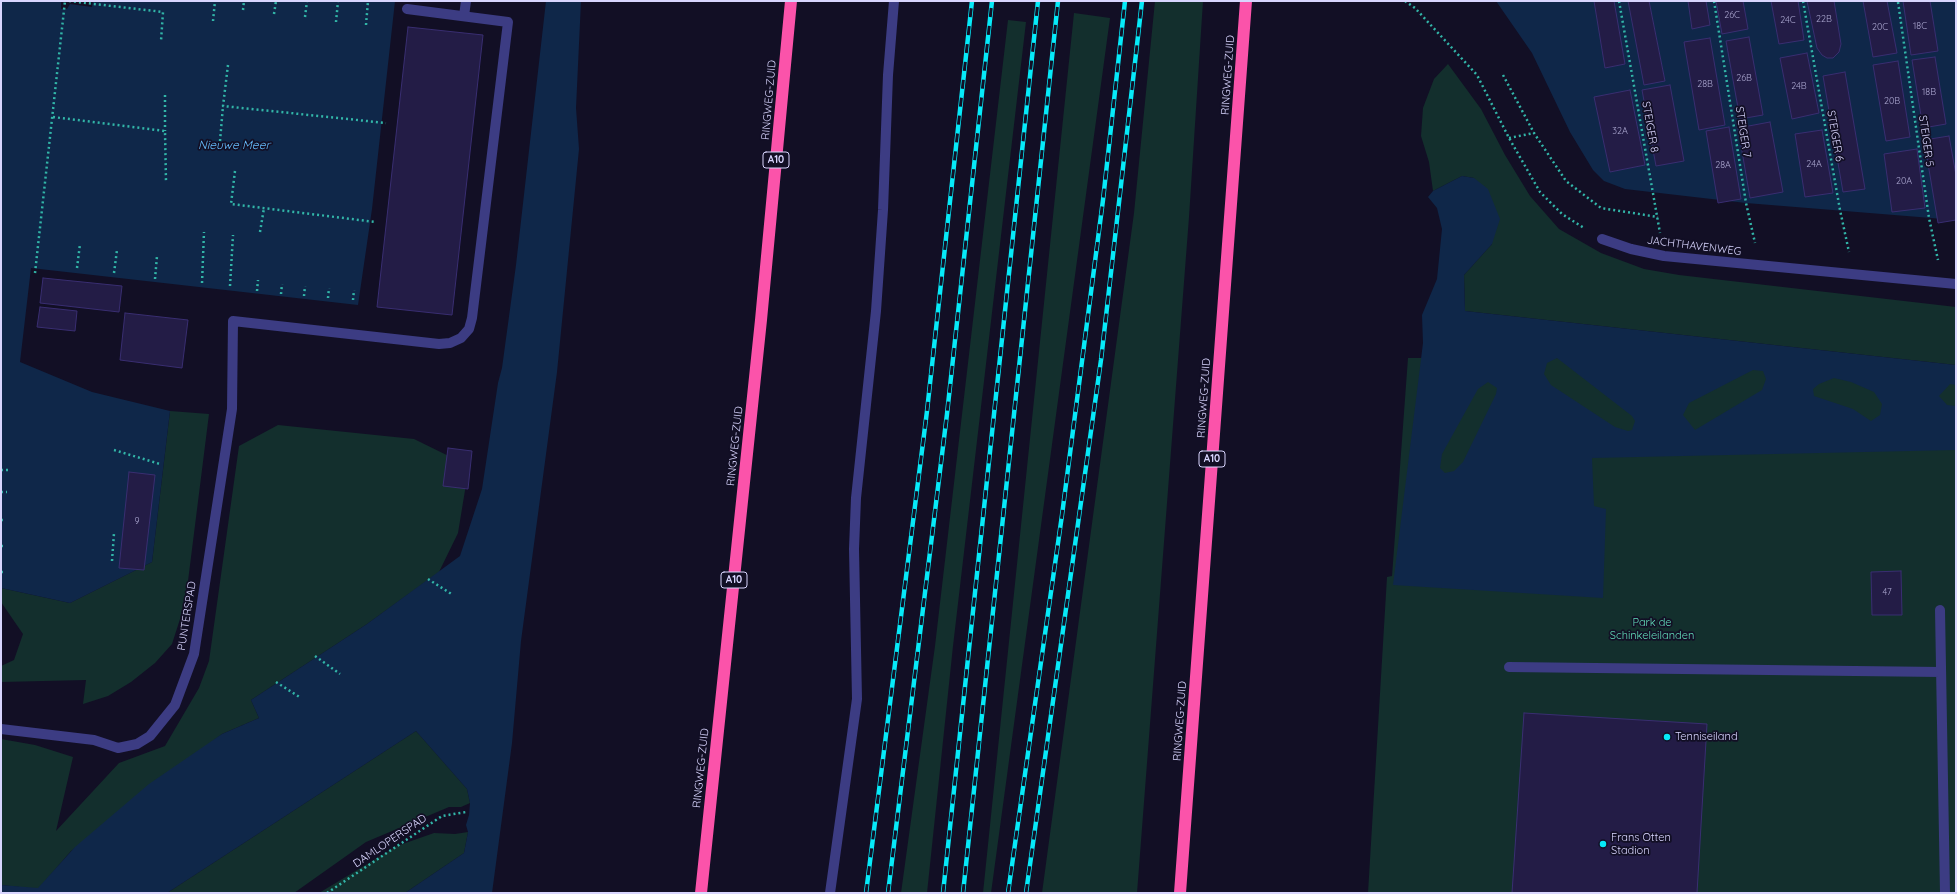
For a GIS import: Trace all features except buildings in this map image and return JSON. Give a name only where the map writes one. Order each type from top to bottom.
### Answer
[{"type":"highway","name":"RINGWEG-ZUID","points":[[701,893],[761,320],[791,1]]},
{"type":"highway","name":"RINGWEG-ZUID","points":[[1180,893],[1246,1]]},
{"type":"street","points":[[407,9],[464,16],[466,1]]},
{"type":"street","points":[[830,893],[857,699],[854,549],[856,498],[876,303],[883,210],[888,75],[894,1]]},
{"type":"street","name":"PUNTERSPAD","points":[[1,729],[94,740],[118,748],[137,744],[150,736],[176,705],[194,654],[232,409],[233,321],[439,344],[450,343],[462,338],[469,329],[473,310],[508,22],[464,16]]},
{"type":"street","name":"JACHTHAVENWEG","points":[[1602,239],[1631,249],[1664,256],[1956,284]]},
{"type":"street","points":[[1940,610],[1945,893]]},
{"type":"street","points":[[1509,667],[1941,672]]},
{"type":"path","points":[[35,273],[65,1]]},
{"type":"path","points":[[69,1],[88,2],[163,12],[161,41]]},
{"type":"path","points":[[213,21],[215,1]]},
{"type":"path","points":[[243,10],[244,1]]},
{"type":"path","points":[[274,14],[276,1]]},
{"type":"path","points":[[305,17],[307,1]]},
{"type":"path","points":[[336,22],[338,1]]},
{"type":"path","points":[[366,24],[368,1]]},
{"type":"path","points":[[1405,1],[1415,8],[1477,75],[1509,138],[1540,192],[1562,214],[1602,239]]},
{"type":"path","name":"STEIGER 8","points":[[1619,1],[1664,256]]},
{"type":"path","name":"STEIGER 7","points":[[1714,1],[1746,203],[1759,265]]},
{"type":"path","name":"STEIGER 6","points":[[1804,1],[1840,210],[1854,274]]},
{"type":"path","name":"STEIGER 5","points":[[1898,2],[1929,218],[1942,282]]},
{"type":"path","points":[[220,141],[228,65]]},
{"type":"path","points":[[1503,75],[1534,133],[1566,181],[1601,208],[1658,217]]},
{"type":"path","points":[[165,95],[166,182]]},
{"type":"path","points":[[223,106],[386,123]]},
{"type":"path","points":[[53,117],[165,131]]},
{"type":"path","points":[[1509,138],[1534,133]]},
{"type":"path","points":[[235,171],[231,204],[375,222]]},
{"type":"path","points":[[260,232],[264,208]]},
{"type":"path","points":[[202,283],[204,232]]},
{"type":"path","points":[[230,286],[233,235]]},
{"type":"path","points":[[77,268],[80,244]]},
{"type":"path","points":[[114,273],[116,250]]},
{"type":"path","points":[[155,280],[157,256]]},
{"type":"path","points":[[257,291],[258,280]]},
{"type":"path","points":[[281,294],[282,284]]},
{"type":"path","points":[[304,296],[305,286]]},
{"type":"path","points":[[328,298],[329,288]]},
{"type":"path","points":[[353,300],[354,290]]},
{"type":"path","points":[[114,450],[160,464]]},
{"type":"path","points":[[1,470],[10,470]]},
{"type":"path","points":[[1,492],[7,492]]},
{"type":"path","points":[[1,520],[6,520]]},
{"type":"path","points":[[112,562],[114,533]]},
{"type":"path","points":[[428,579],[453,595]]},
{"type":"path","points":[[315,656],[340,674]]},
{"type":"path","points":[[276,682],[301,698]]},
{"type":"path","name":"DAMLOPERSPAD","points":[[327,893],[442,816],[466,812]]},
{"type":"green space","points":[[1155,1],[1203,1],[1189,217],[1137,893],[1042,893],[1134,213]]},
{"type":"green space","points":[[1074,13],[1110,18],[991,893],[983,893]]},
{"type":"green space","points":[[1008,20],[1026,22],[953,646],[927,893],[901,893],[935,646]]},
{"type":"green space","points":[[1448,64],[1481,109],[1505,155],[1530,196],[1559,229],[1601,253],[1644,269],[1679,275],[1956,307],[1956,365],[1465,311],[1464,275],[1492,244],[1474,178],[1462,176],[1433,191],[1429,162],[1421,136],[1423,108],[1434,79]]},
{"type":"green space","name":"Tenniseiland","points":[[1408,358],[1556,358],[1956,377],[1956,893],[1368,893],[1387,577],[1392,576]]},
{"type":"green space","points":[[170,411],[209,414],[188,581],[180,619],[172,644],[155,663],[131,682],[108,696],[83,704],[86,680],[1,682],[1,666],[14,660],[23,634],[1,602],[1,588],[70,603],[152,562]]},
{"type":"green space","points":[[278,425],[414,439],[469,466],[458,533],[439,572],[367,624],[251,700],[259,718],[222,734],[71,851],[38,889],[1,885],[1,739],[35,745],[73,757],[56,831],[119,763],[165,746],[199,688],[209,661],[239,446]]},
{"type":"green space","points":[[416,731],[467,789],[470,803],[461,807],[449,807],[366,842],[294,893],[167,893]]},
{"type":"green space","points":[[468,832],[464,853],[405,893],[319,893],[397,846],[434,833],[455,834]]},
{"type":"water","name":"Nieuwe Meer","points":[[1,1],[61,1],[61,9],[67,9],[70,4],[92,7],[93,1],[395,1],[372,209],[358,305],[31,268],[20,362],[92,392],[170,411],[152,562],[70,603],[1,588]]},
{"type":"water","points":[[546,1],[581,1],[576,108],[579,149],[557,372],[521,641],[512,743],[492,893],[405,893],[464,853],[468,832],[466,825],[470,803],[467,789],[416,731],[167,893],[1,893],[1,885],[38,888],[75,847],[149,784],[222,734],[259,718],[251,700],[367,624],[460,556],[482,489],[498,383],[502,368],[516,265]]},
{"type":"water","points":[[1496,1],[1956,1],[1956,220],[1746,203],[1625,189],[1604,181],[1593,170],[1570,132],[1532,53]]},
{"type":"water","points":[[1462,176],[1474,178],[1488,189],[1500,219],[1492,244],[1464,275],[1465,311],[1956,365],[1956,385],[1950,384],[1939,396],[1947,405],[1956,406],[1956,450],[1592,458],[1594,506],[1606,509],[1603,598],[1393,585],[1423,343],[1422,315],[1437,279],[1442,229],[1437,208],[1428,197],[1433,191]],"holes":[[[1557,358],[1632,416],[1635,421],[1632,430],[1628,431],[1615,427],[1551,385],[1544,374],[1547,363]],[[1753,370],[1763,371],[1766,379],[1762,390],[1695,430],[1683,415],[1689,403]],[[1834,378],[1851,382],[1874,392],[1882,404],[1880,415],[1871,421],[1853,409],[1814,396],[1813,389],[1819,384]],[[1488,382],[1497,388],[1496,394],[1463,462],[1454,471],[1445,473],[1440,468],[1442,454],[1478,389]]]},
{"type":"railway","points":[[866,893],[927,411],[972,1]]},
{"type":"railway","points":[[888,893],[947,414],[992,1]]},
{"type":"railway","points":[[943,893],[1038,1]]},
{"type":"railway","points":[[963,893],[1058,1]]},
{"type":"railway","points":[[1008,893],[1062,515],[1103,200],[1125,1]]},
{"type":"railway","points":[[1026,893],[1101,360],[1142,1]]},
{"type":"place","name":"Tenniseiland","points":[[1667,737]]},
{"type":"place","name":"Frans Otten Stadion","points":[[1603,844]]},
{"type":"park label","name":"Park de Schinkeleilanden","points":[[1652,629]]}]
